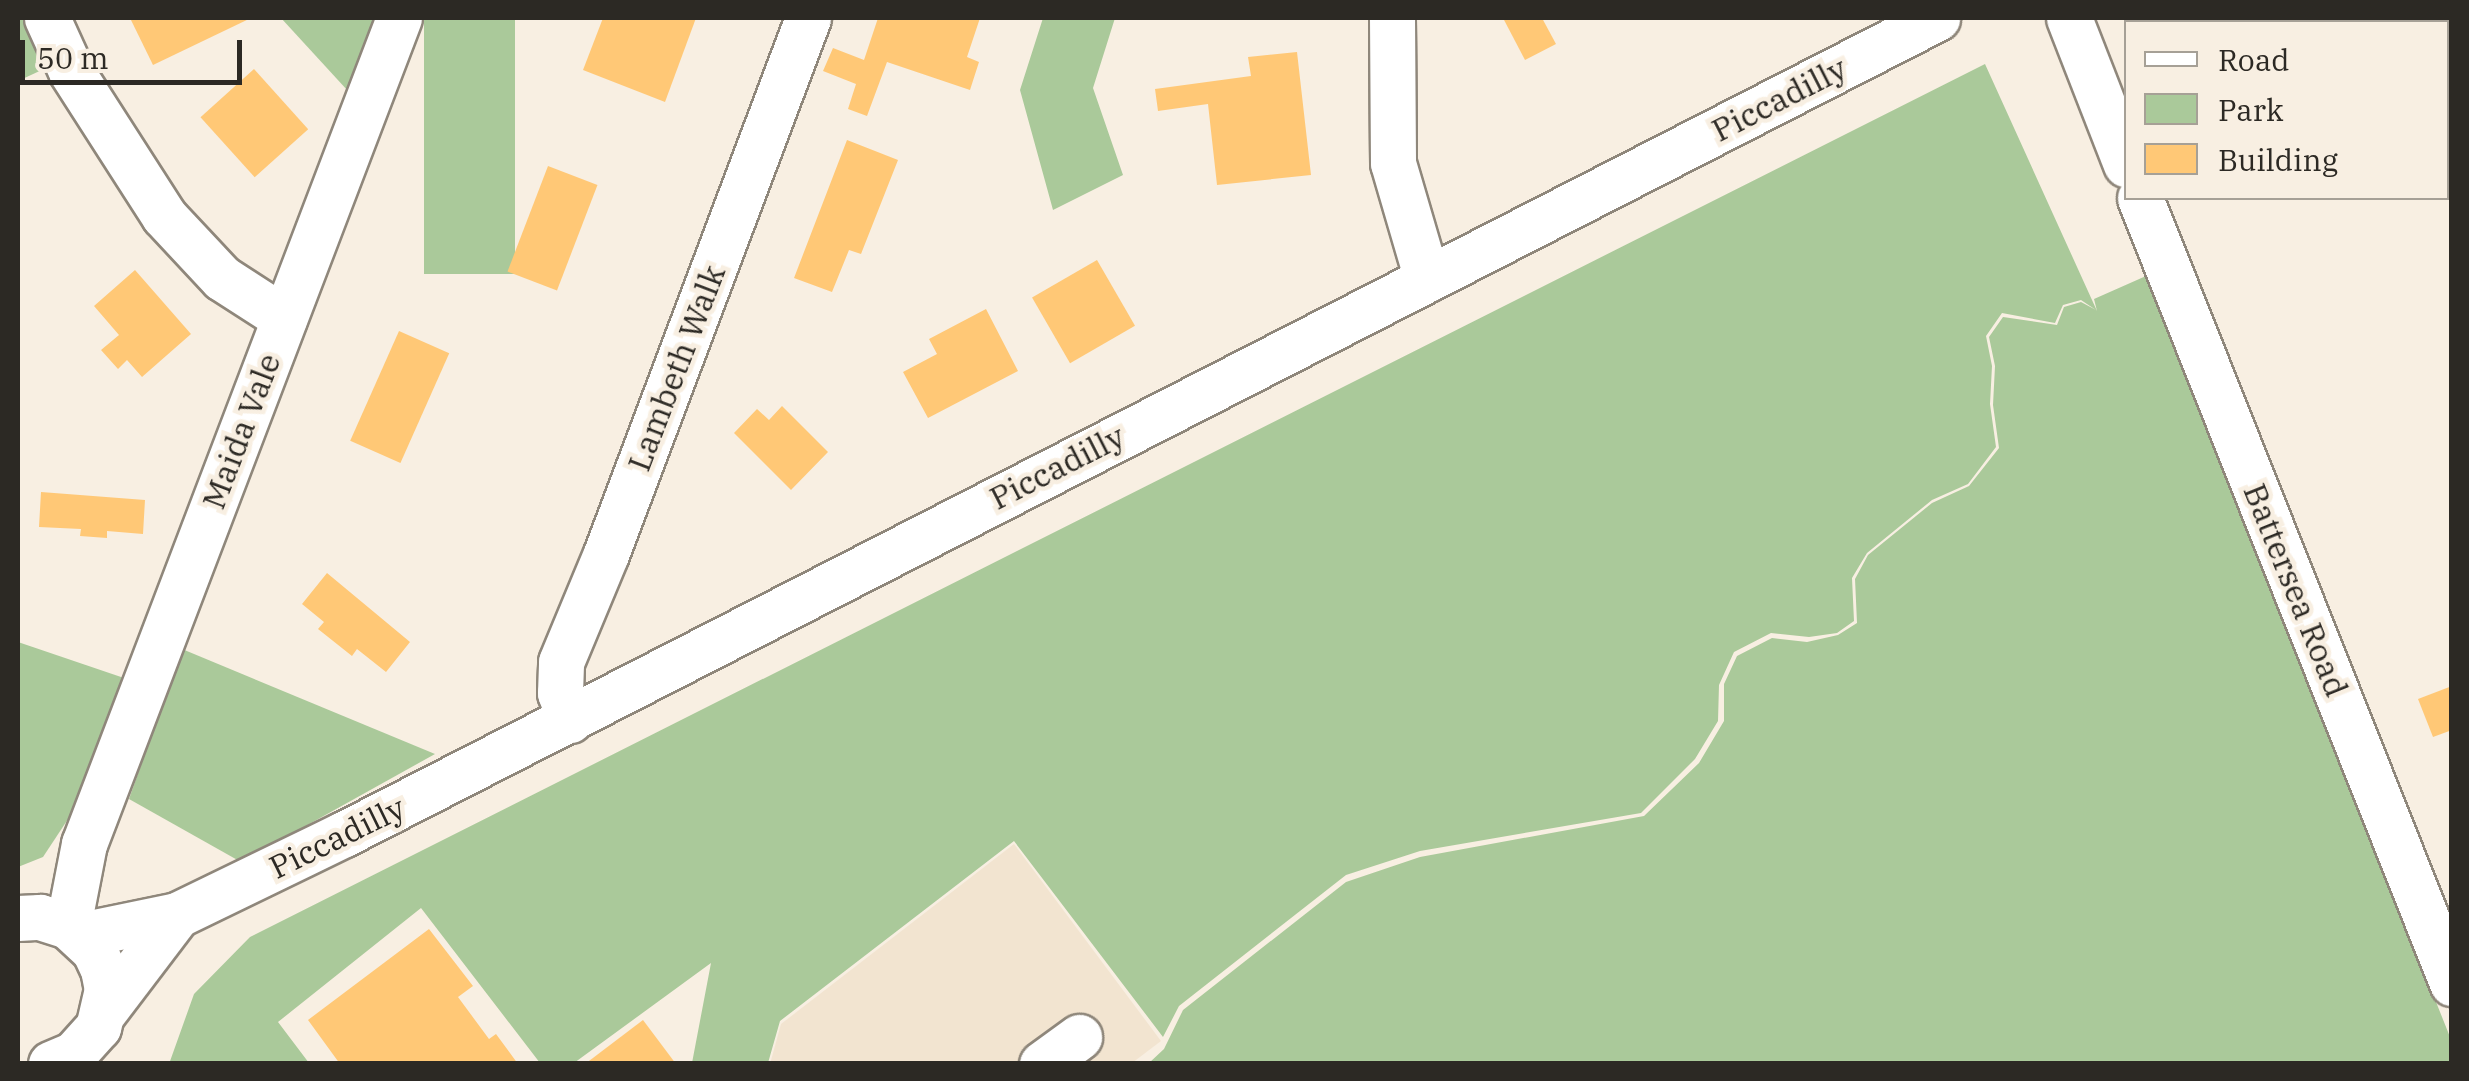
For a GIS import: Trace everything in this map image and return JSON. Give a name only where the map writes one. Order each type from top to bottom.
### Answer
[{"type":"street","points":[[46,18],[64,58],[164,216],[222,278],[284,318]]},
{"type":"street","name":"Maida Vale","points":[[74,930],[84,844],[399,18]]},
{"type":"street","name":"Lambeth Walk","points":[[570,720],[560,693],[561,662],[606,554],[808,18]]},
{"type":"street","points":[[1392,18],[1393,162],[1427,278]]},
{"type":"street","name":"Piccadilly","points":[[74,930],[176,915],[570,720],[1937,18]]},
{"type":"street","name":"Battersea Road","points":[[2069,18],[2124,149]]},
{"type":"street","name":"Battersea Road","points":[[2145,200],[2452,983]]},
{"type":"street","name":"Maida Vale","points":[[21,918],[84,844]]},
{"type":"street","name":"Piccadilly","points":[[67,1061],[98,1027],[104,1010],[176,915]]},
{"type":"street","points":[[21,918],[74,930],[103,969],[104,1010]]},
{"type":"street","points":[[1042,1064],[1079,1037]]},
{"type":"shaded area","points":[[1014,844],[1161,1041],[1132,1063],[770,1064],[781,1024]]},
{"type":"green space","points":[[18,18],[24,18],[44,69],[18,81]]},
{"type":"green space","points":[[281,18],[377,18],[348,91]]},
{"type":"green space","points":[[424,18],[515,18],[515,274],[424,274]]},
{"type":"green space","points":[[1043,18],[1115,18],[1093,88],[1123,175],[1053,210],[1020,90]]},
{"type":"green space","points":[[1985,64],[2097,311],[2094,299],[2146,276],[2452,1042],[2451,1064],[1149,1063],[1164,1049],[1183,1010],[1346,882],[1420,857],[1644,816],[1699,763],[1724,721],[1724,684],[1737,656],[1772,638],[1807,642],[1838,635],[1857,623],[1855,579],[1868,555],[1932,503],[1969,486],[1999,448],[1993,405],[1995,366],[1989,337],[2003,317],[2057,325],[2064,307],[2081,302],[2096,310],[2081,300],[2063,305],[2055,323],[2002,313],[1986,336],[1992,366],[1990,404],[1996,447],[1968,484],[1932,500],[1867,553],[1852,578],[1854,621],[1837,633],[1809,637],[1771,633],[1734,652],[1719,685],[1718,721],[1695,759],[1641,813],[1420,851],[1346,875],[1179,1006],[1163,1037],[1014,841],[780,1021],[768,1063],[692,1063],[711,963],[574,1063],[540,1063],[421,908],[278,1022],[309,1063],[169,1064],[194,994],[250,937]]},
{"type":"green space","points":[[18,642],[124,678],[76,807],[43,857],[18,867]]},
{"type":"green space","points":[[182,649],[435,754],[241,862],[129,799]]},
{"type":"building","points":[[130,18],[251,18],[153,65]]},
{"type":"building","points":[[603,18],[696,18],[665,102],[583,70]]},
{"type":"building","points":[[878,18],[980,18],[967,57],[979,62],[970,90],[887,62],[867,116],[848,109],[856,84],[823,71],[833,48],[864,60]]},
{"type":"building","points":[[1503,18],[1542,18],[1556,44],[1525,60]]},
{"type":"building","points":[[1297,52],[1311,175],[1217,185],[1208,104],[1158,111],[1155,89],[1251,76],[1248,57]]},
{"type":"building","points":[[254,69],[308,129],[255,177],[200,117]]},
{"type":"building","points":[[847,140],[898,160],[861,254],[849,250],[832,292],[794,278]]},
{"type":"building","points":[[548,166],[597,185],[557,290],[508,271]]},
{"type":"building","points":[[1097,260],[1135,326],[1070,363],[1032,298]]},
{"type":"building","points":[[135,270],[191,334],[142,377],[127,360],[118,369],[101,350],[119,335],[94,306]]},
{"type":"building","points":[[986,309],[1018,371],[928,418],[903,372],[937,354],[929,339]]},
{"type":"building","points":[[399,331],[449,353],[400,463],[350,441]]},
{"type":"building","points":[[782,406],[828,452],[791,490],[734,433],[757,409],[769,420]]},
{"type":"building","points":[[41,492],[145,500],[143,534],[107,531],[107,538],[80,536],[81,529],[39,527]]},
{"type":"building","points":[[327,573],[410,642],[386,672],[357,649],[352,656],[318,629],[324,622],[302,604]]},
{"type":"building","points":[[2452,686],[2452,730],[2433,737],[2418,699]]},
{"type":"building","points":[[429,929],[473,986],[458,997],[489,1039],[496,1034],[518,1064],[340,1064],[308,1020]]},
{"type":"building","points":[[643,1020],[676,1064],[585,1064]]}]
